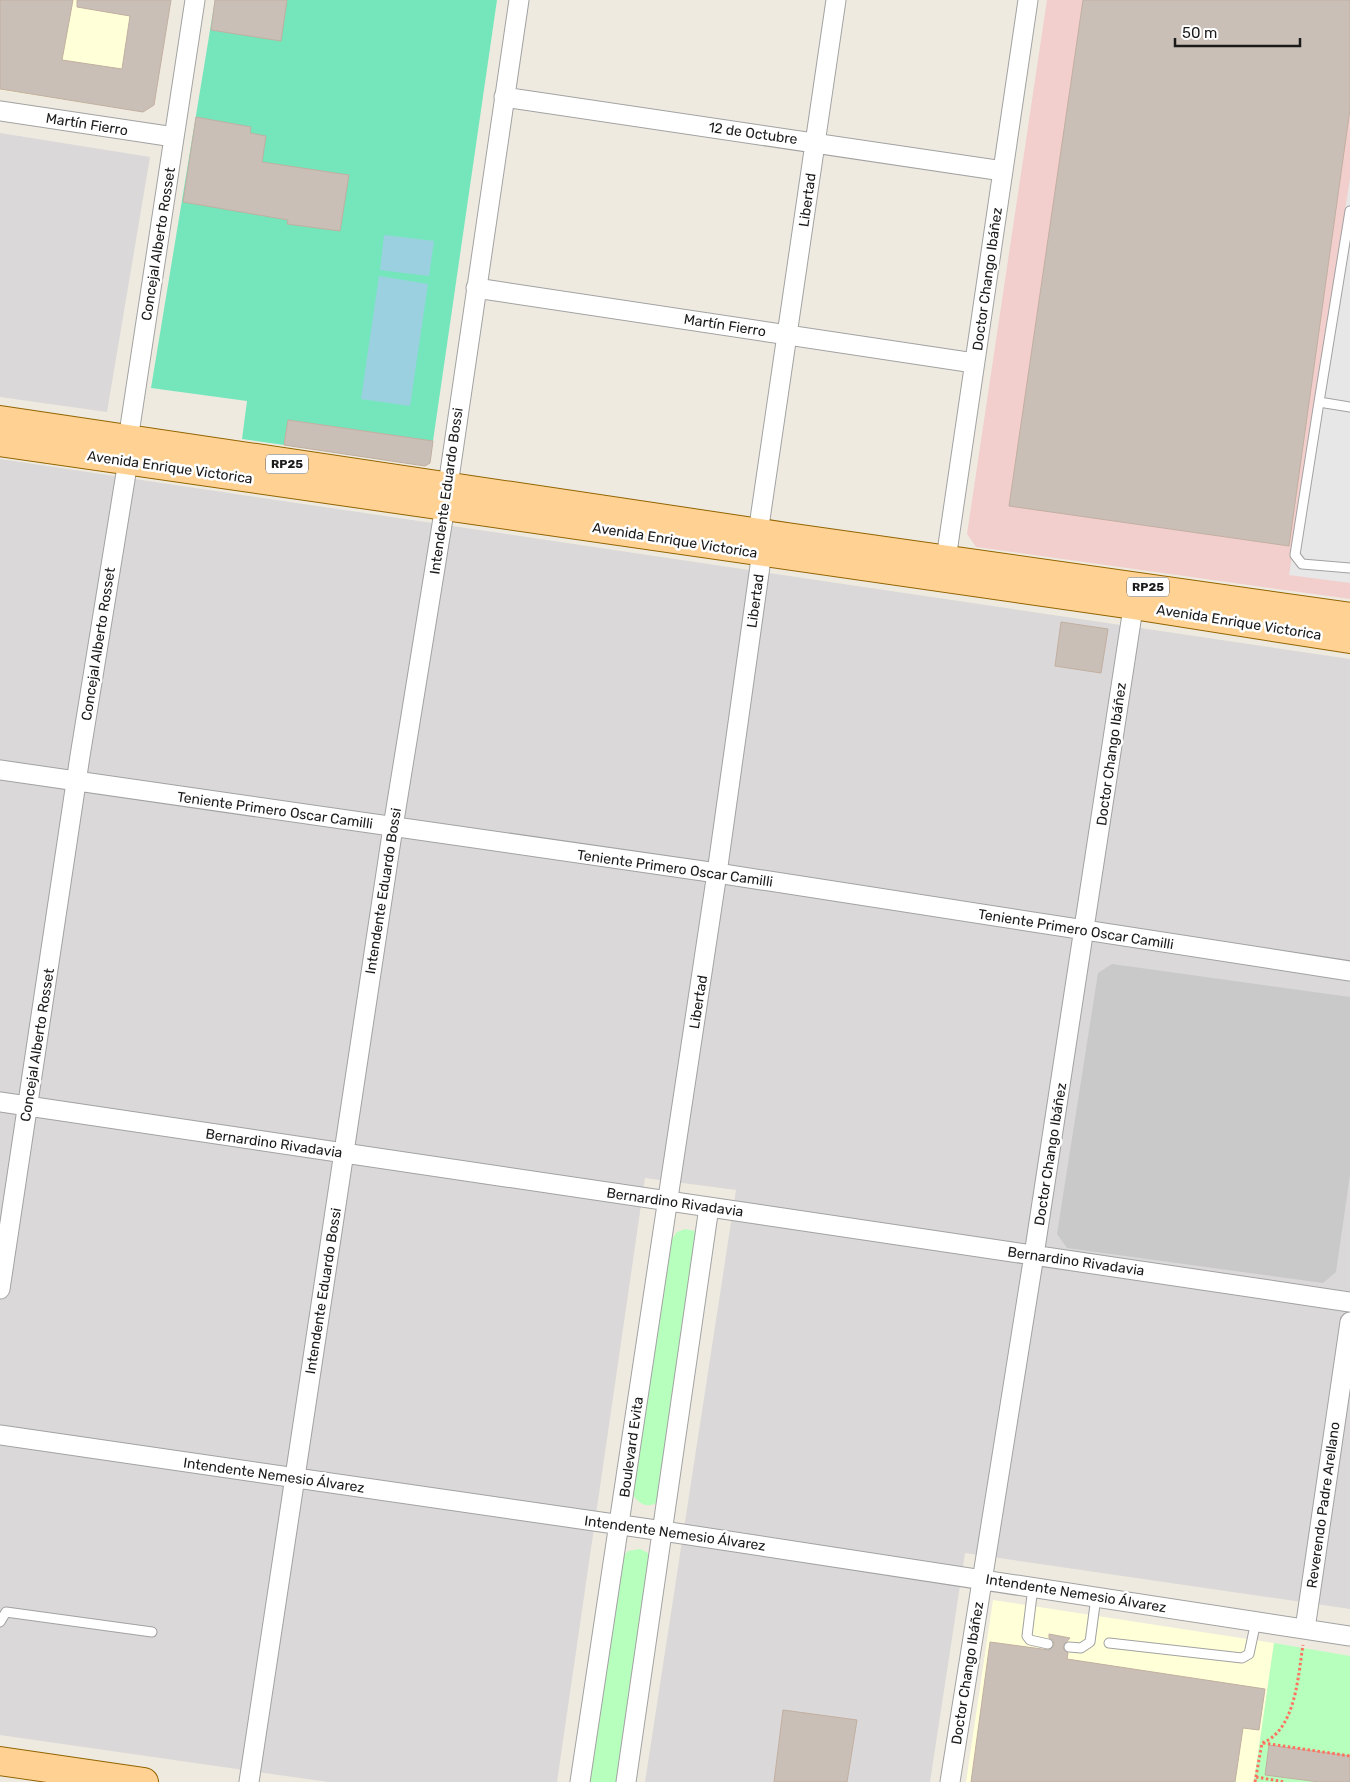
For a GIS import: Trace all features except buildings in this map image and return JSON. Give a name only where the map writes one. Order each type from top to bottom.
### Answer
[{"type":"main road","name":"Avenida Enrique Victorica","points":[[0,420],[128,451]]},
{"type":"main road","name":"Avenida Enrique Victorica","points":[[0,442],[128,451],[1135,596],[1350,617]]},
{"type":"main road","name":"Avenida Enrique Victorica","points":[[759,543],[946,559],[1350,639]]},
{"type":"main road","points":[[0,1761],[144,1782]]},
{"type":"street","name":"Concejal Alberto Rosset","points":[[0,1289],[195,0]]},
{"type":"street","name":"Intendente Eduardo Bossi","points":[[249,1782],[392,827],[446,496],[519,0]]},
{"type":"street","name":"Libertad","points":[[668,1201],[717,874],[760,566],[759,543],[787,334],[836,0]]},
{"type":"street","name":"Doctor Chango Ibáñez","points":[[946,559],[1028,0]]},
{"type":"street","name":"12 de Octubre","points":[[504,97],[1003,171]]},
{"type":"street","name":"Martín Fierro","points":[[0,111],[174,137]]},
{"type":"street","name":"Martín Fierro","points":[[476,288],[974,363]]},
{"type":"street","name":"Doctor Chango Ibáñez","points":[[950,1782],[1034,1255],[1135,596]]},
{"type":"street","name":"Teniente Primero Oscar Camilli","points":[[0,770],[717,874],[1350,971]]},
{"type":"street","name":"Bernardino Rivadavia","points":[[0,1102],[1350,1302]]},
{"type":"street","name":"Boulevard Evita","points":[[580,1782],[668,1201]]},
{"type":"street","points":[[626,1782],[709,1207]]},
{"type":"street","name":"Reverendo Padre Arellano","points":[[1305,1629],[1350,1322]]},
{"type":"street","name":"Intendente Nemesio Álvarez","points":[[0,1435],[620,1524],[982,1578],[1350,1636]]},
{"type":"lane","points":[[1350,215],[1295,555],[1302,564],[1350,568]]},
{"type":"lane","points":[[1319,402],[1350,407]]},
{"type":"lane","points":[[1033,1586],[1027,1636],[1030,1640],[1048,1644]]},
{"type":"lane","points":[[1069,1647],[1081,1648],[1090,1642],[1096,1596]]},
{"type":"lane","points":[[0,1622],[6,1612],[152,1632]]},
{"type":"lane","points":[[1109,1644],[1242,1658],[1249,1654],[1256,1622]]},
{"type":"path","points":[[1255,1782],[1262,1743],[1278,1730],[1291,1709],[1305,1629]]},
{"type":"path","points":[[1262,1743],[1350,1756]]},
{"type":"path","points":[[1256,1777],[1285,1782]]},
{"type":"shaded area","points":[[0,0],[171,0],[154,105],[143,112],[0,90]]},
{"type":"shaded area","points":[[1047,0],[1350,0],[1350,599],[976,547],[967,534]]},
{"type":"shaded area","points":[[0,133],[150,157],[107,412],[0,397]]},
{"type":"shaded area","points":[[1350,178],[1350,583],[1289,575]]},
{"type":"shaded area","points":[[0,459],[1350,659],[1350,1609],[965,1553],[930,1782],[645,1782],[736,1190],[645,1178],[557,1782],[328,1782],[0,1735]]},
{"type":"shaded area","points":[[1112,964],[1350,997],[1350,1175],[1336,1272],[1323,1283],[1067,1248],[1057,1234],[1098,973]]},
{"type":"shaded area","points":[[993,1600],[1274,1643],[1254,1782],[966,1782]]},
{"type":"green space","points":[[215,0],[497,0],[433,441],[288,420],[284,445],[242,439],[247,401],[151,388]]},
{"type":"green space","points":[[685,1229],[695,1231],[698,1238],[660,1501],[651,1505],[644,1505],[632,1493],[671,1240],[677,1232]]},
{"type":"green space","points":[[640,1549],[648,1553],[651,1560],[617,1782],[587,1782],[621,1559],[628,1551]]},
{"type":"green space","points":[[1274,1643],[1350,1656],[1350,1782],[1254,1782]]},
{"type":"water","points":[[384,235],[434,241],[429,276],[380,270]]},
{"type":"water","points":[[379,276],[428,284],[410,406],[361,399]]}]
